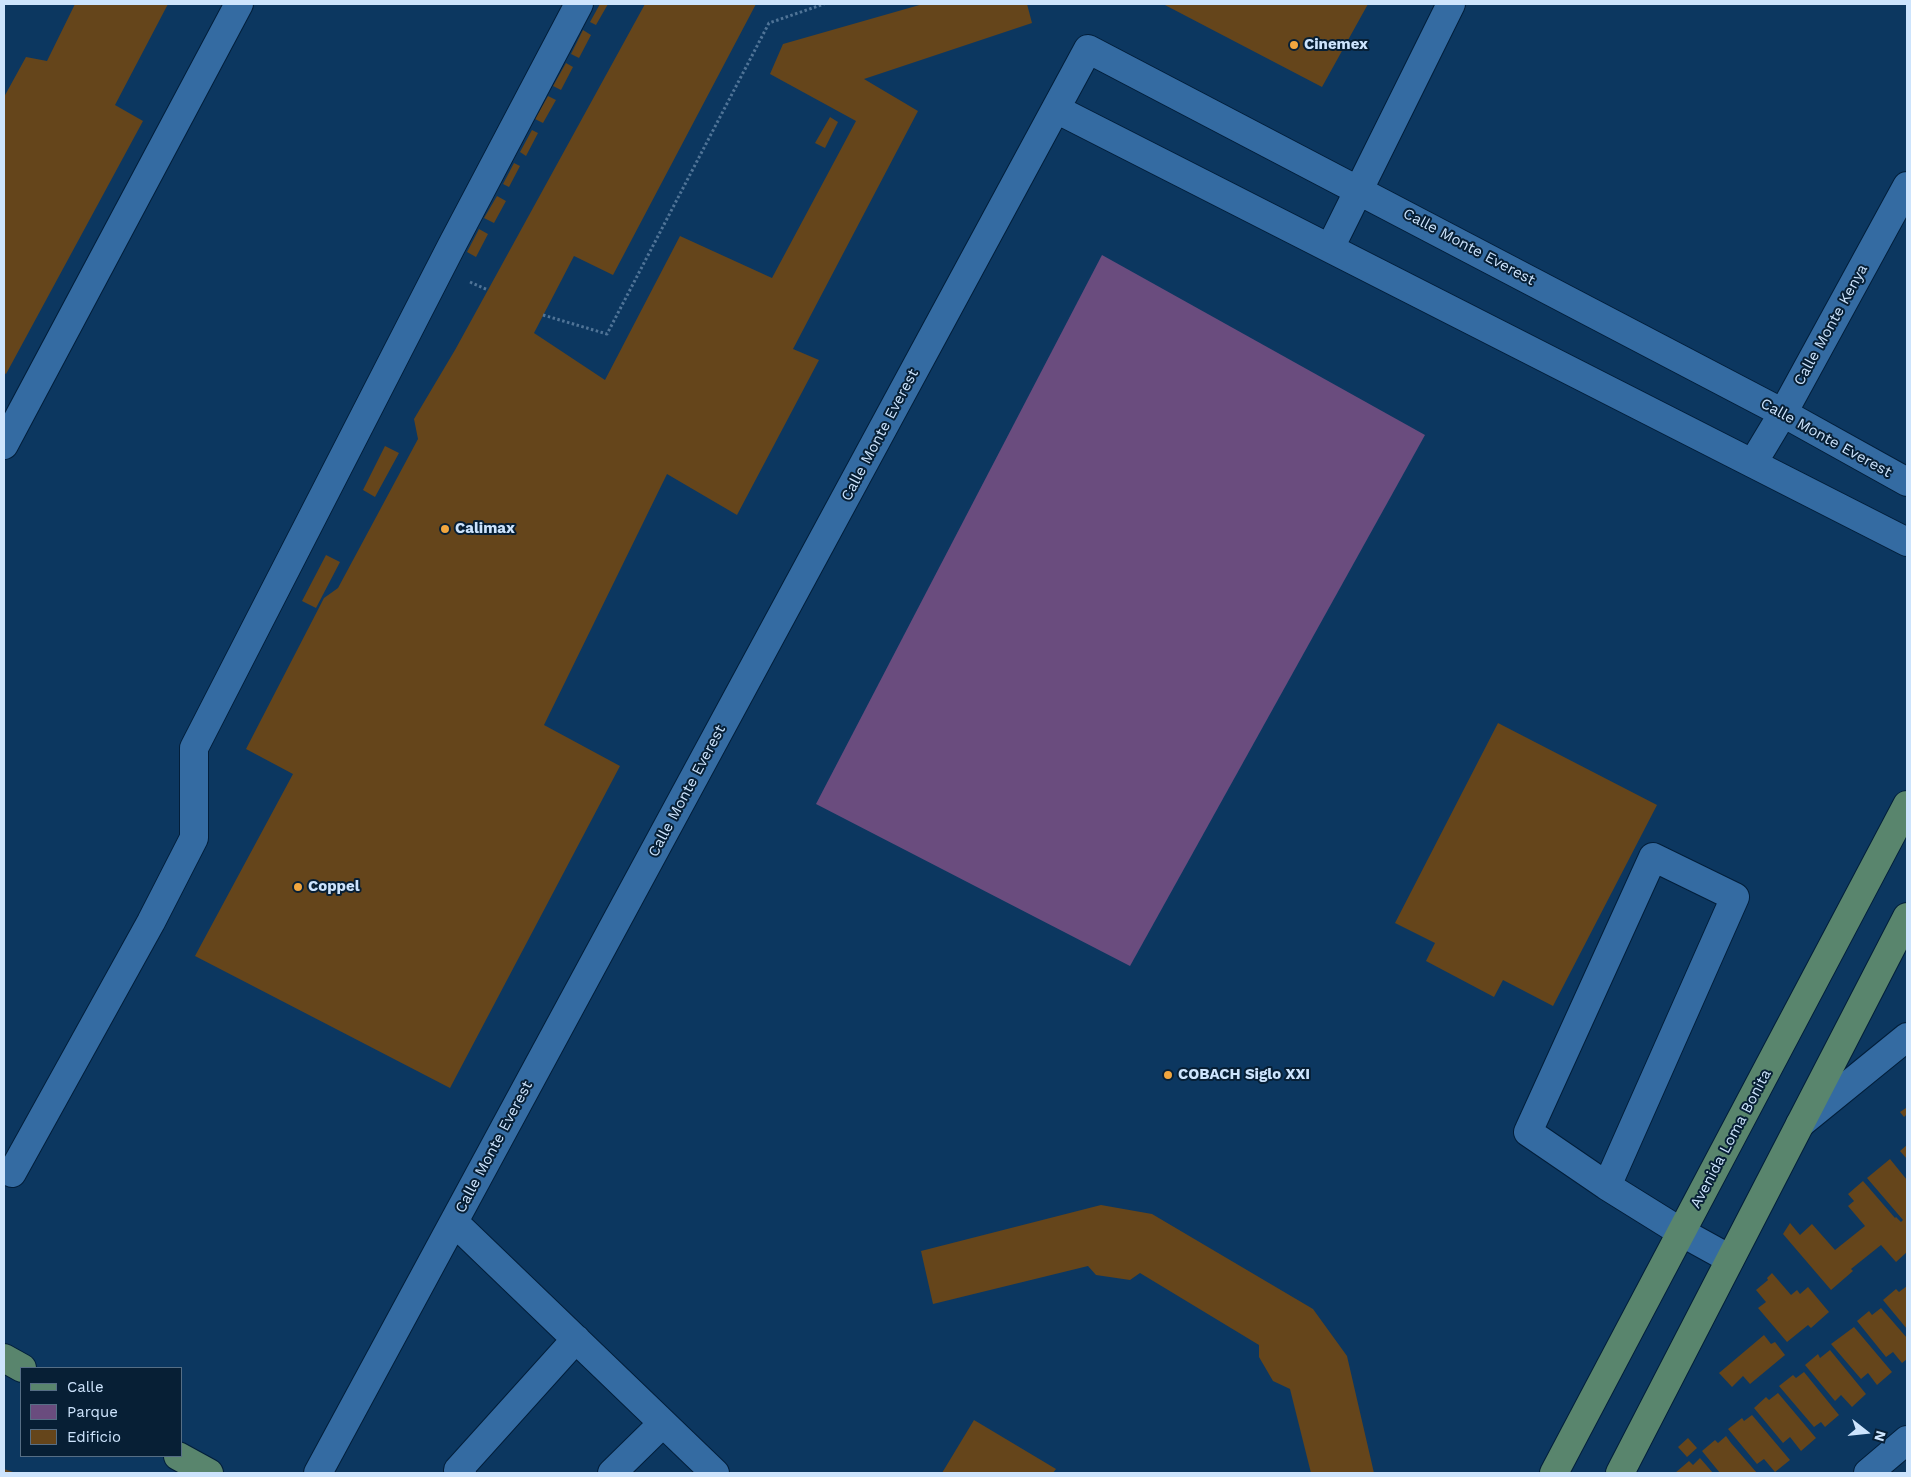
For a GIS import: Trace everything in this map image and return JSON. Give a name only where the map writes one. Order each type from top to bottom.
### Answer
[{"type":"main road","name":"Avenida Loma Bonita","points":[[1554,1473],[1907,805]]},
{"type":"main road","points":[[1620,1473],[1907,917]]},
{"type":"main road","points":[[4,1358],[20,1367]]},
{"type":"main road","points":[[180,1457],[209,1473]]},
{"type":"street","points":[[6,434],[239,4]]},
{"type":"street","points":[[12,1173],[151,922],[194,838],[194,748],[451,246],[579,4]]},
{"type":"street","points":[[1330,248],[1451,4]]},
{"type":"street","name":"Calle Monte Everest","points":[[318,1473],[1088,49],[1783,413],[1907,482]]},
{"type":"street","points":[[1056,109],[1907,542]]},
{"type":"street","name":"Calle Monte Kenya","points":[[1753,463],[1783,413],[1907,186]]},
{"type":"street","points":[[1607,1186],[1734,897],[1653,858],[1528,1132],[1607,1186],[1681,1232],[1730,1259]]},
{"type":"street","points":[[1800,1124],[1907,1036]]},
{"type":"street","points":[[454,1222],[716,1473]]},
{"type":"street","points":[[462,1473],[458,1470],[576,1339]]},
{"type":"street","points":[[612,1473],[663,1423]]},
{"type":"street","points":[[1868,1473],[1907,1440]]},
{"type":"path","points":[[543,315],[607,334],[769,23],[824,4]]},
{"type":"green space","points":[[1102,255],[1425,435],[1130,966],[816,804]]},
{"type":"building","points":[[75,4],[168,4],[115,105],[143,121],[6,374],[4,373],[4,97],[26,57],[47,61]]},
{"type":"building","points":[[600,4],[608,4],[596,25],[590,22]]},
{"type":"building","points":[[645,4],[756,4],[613,275],[574,256],[534,333],[605,380],[680,236],[772,278],[856,121],[770,74],[783,44],[923,4],[1027,4],[1032,23],[864,79],[918,111],[793,349],[819,360],[737,515],[667,474],[544,725],[620,766],[450,1088],[195,956],[293,774],[246,749],[324,598],[338,588],[418,439],[414,419],[455,350]]},
{"type":"building","name":"Cinemex","points":[[1163,4],[1368,4],[1322,87]]},
{"type":"building","points":[[583,30],[591,35],[579,58],[571,54]]},
{"type":"building","points":[[566,63],[573,67],[561,90],[553,86]]},
{"type":"building","points":[[548,96],[556,100],[543,123],[535,119]]},
{"type":"building","points":[[830,117],[838,122],[825,148],[815,143]]},
{"type":"building","points":[[532,130],[538,133],[526,156],[520,152]]},
{"type":"building","points":[[514,163],[520,166],[509,187],[503,184]]},
{"type":"building","points":[[497,196],[506,201],[494,223],[484,218]]},
{"type":"building","points":[[479,229],[488,234],[476,257],[467,252]]},
{"type":"building","points":[[385,446],[399,453],[375,497],[363,490]]},
{"type":"building","points":[[326,555],[340,562],[316,608],[302,601]]},
{"type":"building","points":[[1498,723],[1657,805],[1553,1006],[1503,980],[1494,997],[1426,961],[1435,943],[1395,923]]},
{"type":"building","points":[[1906,1108],[1907,1114],[1904,1117],[1900,1112]]},
{"type":"building","points":[[1907,1145],[1907,1159],[1900,1151]]},
{"type":"building","points":[[1890,1159],[1907,1180],[1907,1252],[1896,1262],[1881,1245],[1851,1269],[1853,1271],[1831,1290],[1783,1234],[1790,1223],[1800,1235],[1812,1224],[1835,1250],[1865,1226],[1848,1206],[1854,1201],[1848,1194],[1863,1181],[1895,1218],[1901,1222],[1903,1220],[1867,1178]]},
{"type":"building","points":[[1101,1205],[1152,1214],[1313,1309],[1347,1356],[1374,1473],[1311,1473],[1290,1389],[1273,1381],[1259,1357],[1259,1345],[1140,1273],[1130,1280],[1096,1275],[1088,1266],[933,1304],[921,1251]]},
{"type":"building","points":[[1772,1273],[1791,1295],[1797,1290],[1800,1294],[1808,1287],[1829,1312],[1811,1328],[1808,1325],[1787,1342],[1758,1308],[1766,1302],[1756,1290],[1768,1280],[1767,1278]]},
{"type":"building","points":[[1907,1286],[1907,1329],[1883,1300],[1896,1289],[1899,1292]]},
{"type":"building","points":[[1881,1308],[1907,1338],[1907,1359],[1902,1363],[1893,1352],[1886,1357],[1857,1321],[1869,1311],[1872,1315]]},
{"type":"building","points":[[1854,1327],[1892,1372],[1877,1385],[1868,1373],[1861,1379],[1831,1344]]},
{"type":"building","points":[[1764,1335],[1771,1344],[1775,1342],[1785,1355],[1750,1384],[1743,1376],[1732,1387],[1719,1373]]},
{"type":"building","points":[[1830,1350],[1866,1394],[1852,1407],[1841,1395],[1835,1401],[1805,1365],[1818,1354],[1820,1358]]},
{"type":"building","points":[[1804,1372],[1839,1415],[1825,1427],[1821,1422],[1814,1427],[1779,1386],[1793,1375],[1796,1378]]},
{"type":"building","points":[[1778,1393],[1816,1438],[1801,1451],[1790,1437],[1783,1443],[1754,1408],[1766,1397],[1769,1400]]},
{"type":"building","points":[[1752,1415],[1790,1460],[1775,1472],[1764,1459],[1757,1464],[1728,1429],[1742,1418],[1744,1421]]},
{"type":"building","points":[[974,1420],[1056,1469],[1053,1473],[942,1473]]},
{"type":"building","points":[[1726,1436],[1757,1473],[1720,1473],[1702,1451],[1715,1440],[1718,1443]]},
{"type":"building","points":[[1688,1438],[1697,1448],[1687,1457],[1678,1447]]},
{"type":"building","points":[[1700,1458],[1713,1473],[1675,1473],[1689,1461],[1693,1465]]},
{"type":"building","points":[[4,1469],[16,1473],[4,1473]]},
{"type":"place","name":"Cinemex","points":[[1294,45]]},
{"type":"place","name":"Calimax","points":[[445,529]]},
{"type":"place","name":"Coppel","points":[[298,887]]},
{"type":"place","name":"COBACH Siglo XXI","points":[[1168,1075]]}]
